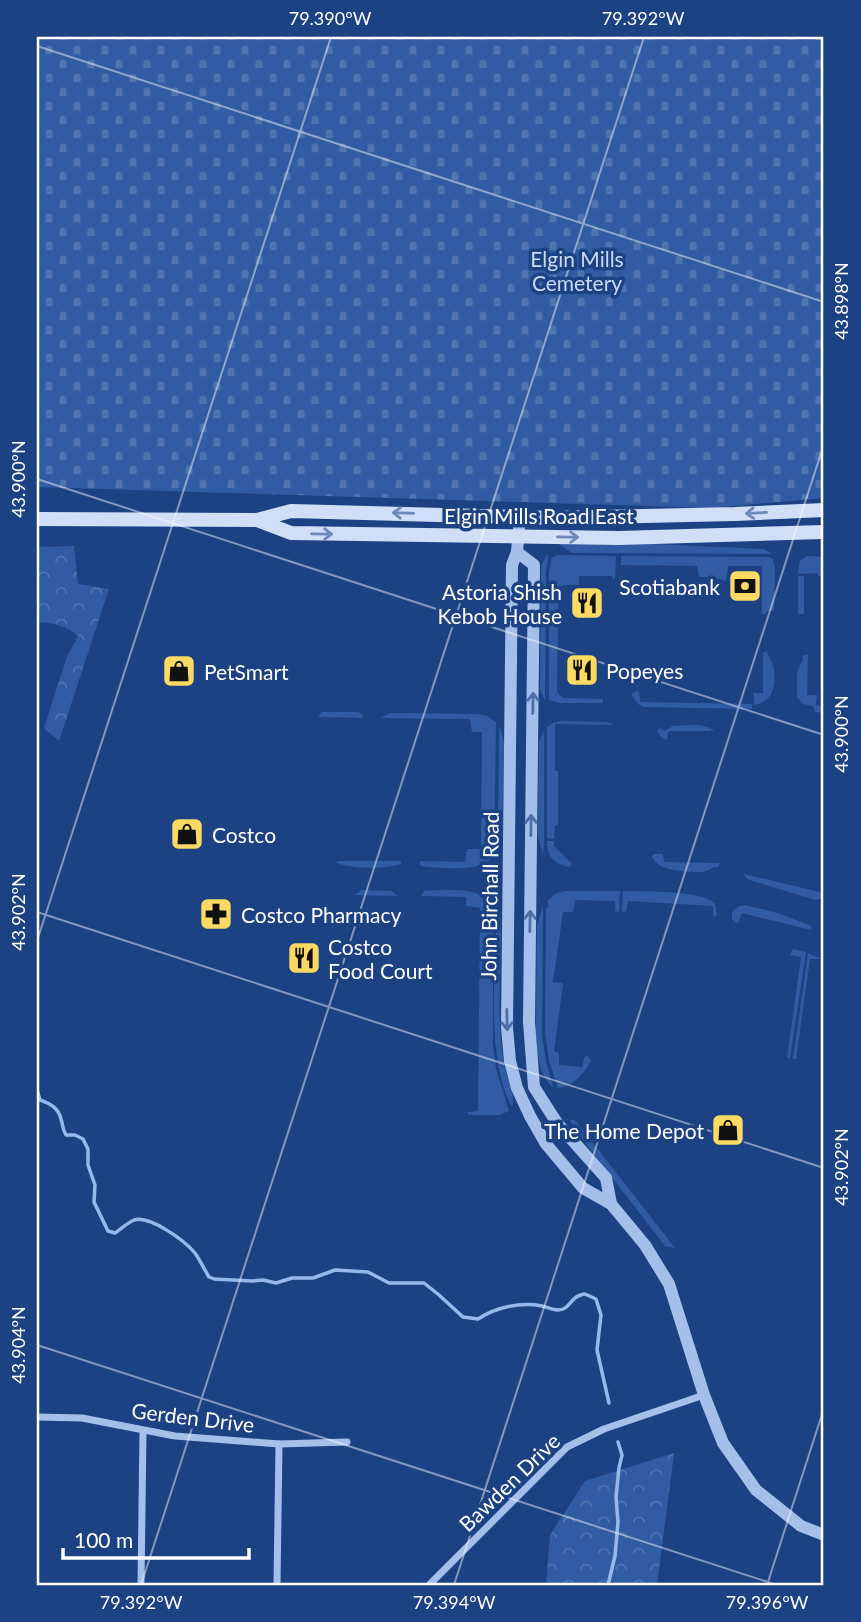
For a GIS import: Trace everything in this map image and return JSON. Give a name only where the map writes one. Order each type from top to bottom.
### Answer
[{"type":"main road","name":"Elgin Mills Road East","points":[[37,519],[257,520],[292,511],[520,517],[824,510]]},
{"type":"main road","name":"Elgin Mills Road East","points":[[257,520],[291,533],[619,538],[824,531]]},
{"type":"street","name":"John Birchall Road","points":[[520,517],[517,552],[512,565],[507,995],[510,1061],[522,1101],[547,1144],[583,1188],[611,1204],[645,1245],[669,1284],[704,1395],[723,1443],[756,1490],[801,1526],[824,1535]]},
{"type":"street","name":"John Birchall Road","points":[[517,552],[534,565],[529,1022],[534,1087],[557,1123],[606,1178],[611,1204]]},
{"type":"street","name":"Bawden Drive","points":[[429,1585],[567,1447],[604,1429],[704,1395]]},
{"type":"street","name":"Gerden Drive","points":[[37,1417],[82,1418],[175,1436],[279,1444],[347,1442]]},
{"type":"street","points":[[141,1585],[143,1431]]},
{"type":"street","points":[[277,1585],[279,1444]]},
{"type":"green space","name":"Elgin Mills Cemetery","points":[[37,37],[824,37],[824,498],[712,508],[37,487]]},
{"type":"green space","points":[[611,542],[763,549],[772,554],[572,553],[559,544]]},
{"type":"green space","points":[[74,546],[78,584],[109,589],[59,741],[44,728],[66,659],[78,636],[59,625],[37,623],[37,547]]},
{"type":"green space","points":[[547,554],[545,701],[540,689],[541,572]]},
{"type":"green space","points":[[557,555],[616,556],[615,578],[579,576],[579,585],[562,585],[561,601],[558,602],[557,692],[563,698],[603,699],[603,703],[560,703],[549,700],[549,571],[552,558]]},
{"type":"green space","points":[[621,556],[769,557],[773,559],[775,567],[774,611],[762,614],[762,566],[728,566],[726,581],[699,577],[697,566],[621,565]]},
{"type":"green space","points":[[807,556],[824,557],[824,576],[818,576],[818,573],[798,574],[800,561]]},
{"type":"green space","points":[[798,576],[804,576],[804,614],[798,614]]},
{"type":"green space","points":[[763,652],[767,652],[773,667],[774,687],[769,697],[754,705],[754,693],[763,693]]},
{"type":"green space","points":[[808,654],[807,695],[817,695],[816,705],[824,707],[824,713],[815,712],[813,706],[803,704],[797,697],[797,672],[802,656]]},
{"type":"green space","points":[[636,691],[639,692],[640,702],[752,704],[752,709],[644,707],[632,696]]},
{"type":"green space","points":[[322,712],[358,712],[363,718],[318,717]]},
{"type":"green space","points":[[390,713],[477,714],[496,722],[492,859],[477,866],[461,868],[428,867],[419,863],[465,862],[467,849],[481,849],[482,732],[472,732],[470,719],[381,718]]},
{"type":"green space","points":[[560,721],[606,722],[614,725],[555,724],[558,825],[555,826],[554,839],[547,838],[547,727]]},
{"type":"green space","points":[[700,725],[714,731],[668,731],[667,740],[657,732],[659,728],[665,731],[673,726]]},
{"type":"green space","points":[[499,726],[504,743],[502,835],[498,851]]},
{"type":"green space","points":[[544,730],[543,854],[538,838],[539,742]]},
{"type":"green space","points":[[547,841],[554,841],[554,846],[572,864],[569,867],[552,858]]},
{"type":"green space","points":[[653,854],[663,854],[664,862],[720,863],[718,867],[705,871],[681,871],[660,865],[652,857]]},
{"type":"green space","points":[[336,862],[402,863],[369,868],[349,866]]},
{"type":"green space","points":[[744,874],[824,893],[824,898],[815,900],[747,879]]},
{"type":"green space","points":[[362,890],[391,891],[398,896],[354,895]]},
{"type":"green space","points":[[424,891],[469,891],[491,902],[493,1045],[496,1069],[509,1111],[499,1115],[469,1115],[467,1112],[478,1111],[480,908],[466,906],[466,897],[421,896]]},
{"type":"green space","points":[[565,891],[620,891],[619,912],[615,911],[615,901],[575,900],[573,912],[563,912],[553,982],[563,985],[554,1051],[559,1053],[559,1065],[582,1067],[585,1056],[591,1061],[573,1082],[558,1088],[549,1061],[545,1032],[546,908],[548,900]]},
{"type":"green space","points":[[623,891],[671,892],[697,896],[715,903],[717,915],[713,916],[713,906],[628,901],[626,911],[622,912]]},
{"type":"green space","points":[[543,905],[542,1035],[553,1087],[541,1069],[536,1033],[537,925]]},
{"type":"green space","points":[[745,905],[778,913],[812,926],[811,930],[742,913],[736,923],[732,919],[732,912]]},
{"type":"green space","points":[[500,915],[500,1029],[504,1064],[513,1096],[512,1106],[502,1082],[495,1043],[496,925]]},
{"type":"green space","points":[[793,949],[806,952],[790,1058],[787,1058],[801,957],[790,955]]},
{"type":"green space","points":[[808,953],[821,959],[810,959],[796,1059],[793,1059]]},
{"type":"green space","points":[[570,1120],[575,1120],[675,1248],[665,1246]]},
{"type":"green space","points":[[674,1453],[657,1585],[546,1585],[550,1535],[585,1481]]},
{"type":"waterway","points":[[37,1090],[40,1100],[56,1109],[60,1115],[66,1135],[83,1139],[88,1149],[88,1165],[95,1185],[94,1202],[108,1231],[115,1233],[126,1224],[141,1219],[158,1225],[190,1248],[209,1277],[214,1279],[263,1280],[276,1283],[292,1278],[313,1278],[335,1270],[368,1272],[389,1283],[424,1283],[463,1317],[478,1319],[492,1311],[517,1305],[561,1310],[576,1297],[585,1294],[596,1299],[601,1315],[597,1350],[609,1403]]},
{"type":"waterway","points":[[608,1585],[615,1556],[618,1522],[616,1497],[622,1455],[618,1442]]},
{"type":"place","name":"Scotiabank","points":[[745,586]]},
{"type":"place","name":"Astoria Shish Kebob House","points":[[587,603]]},
{"type":"place","name":"Popeyes","points":[[582,670]]},
{"type":"place","name":"PetSmart","points":[[179,671]]},
{"type":"place","name":"Costco","points":[[187,834]]},
{"type":"place","name":"Costco Pharmacy","points":[[216,914]]},
{"type":"place","name":"Costco Food Court","points":[[304,958]]},
{"type":"place","name":"The Home Depot","points":[[728,1130]]}]
